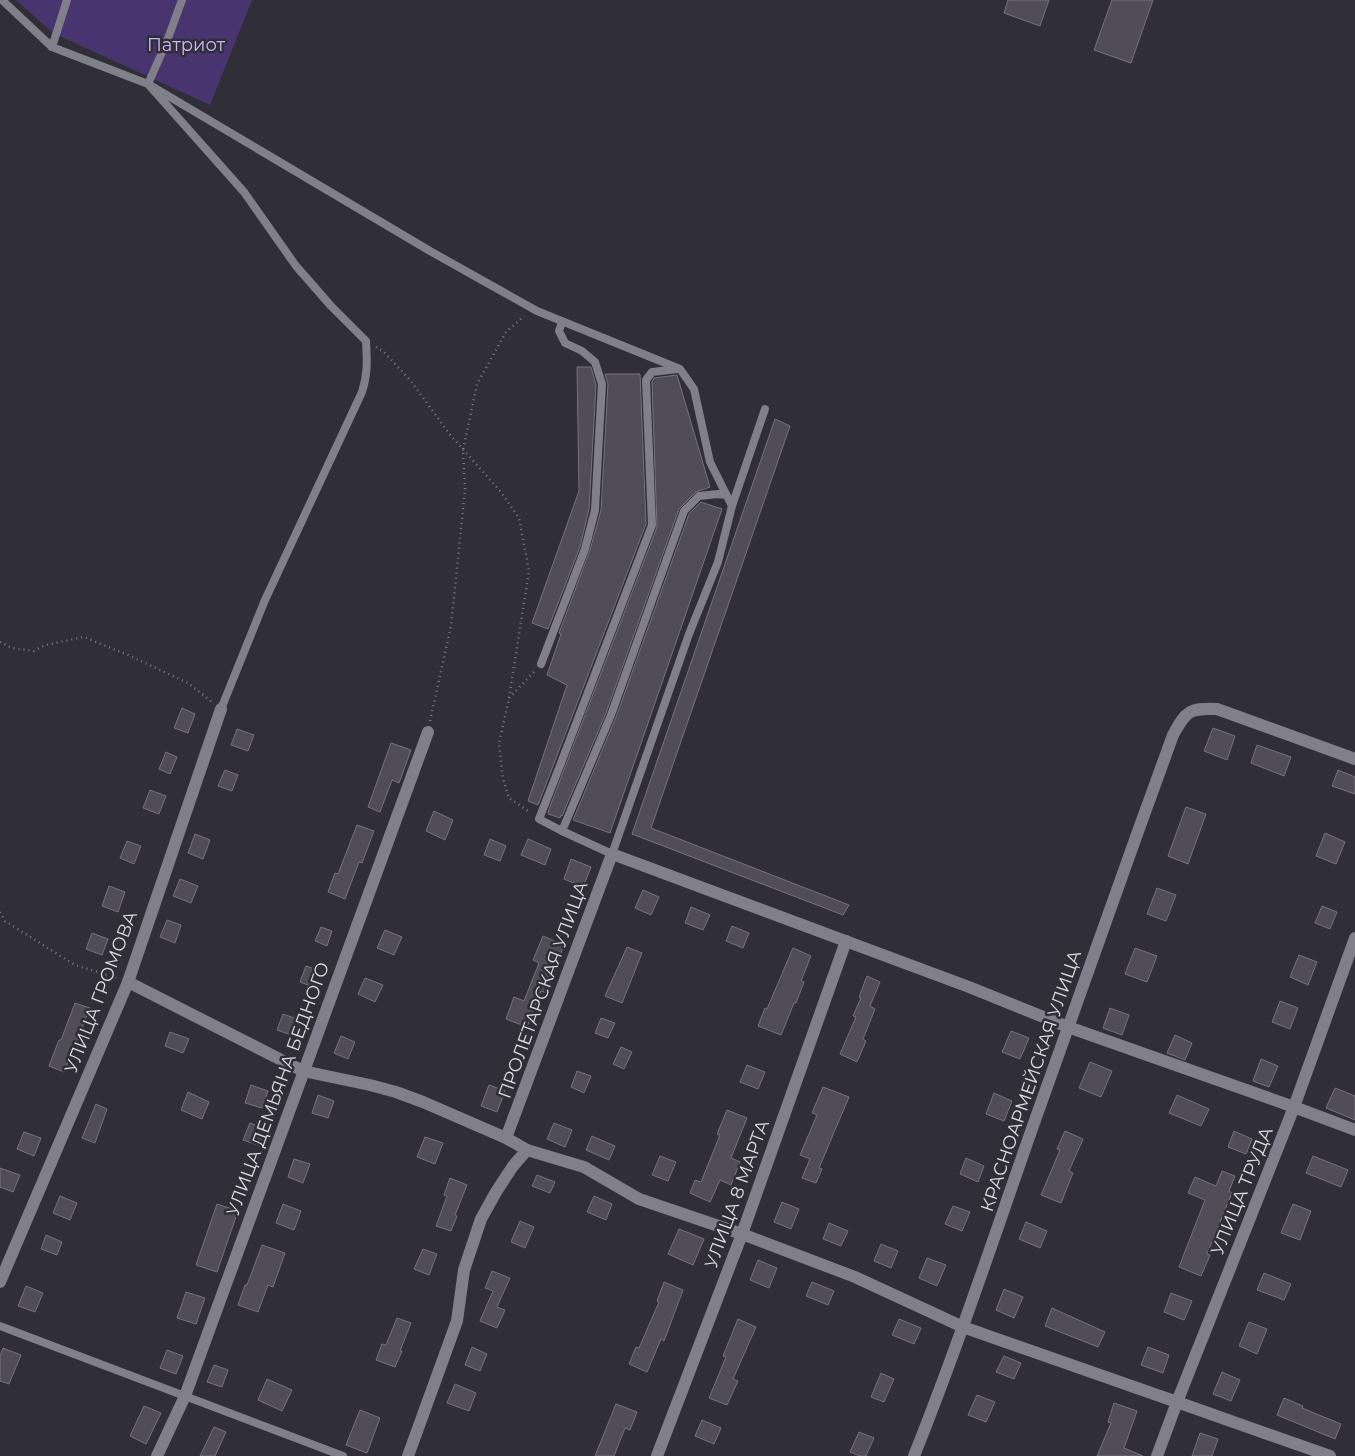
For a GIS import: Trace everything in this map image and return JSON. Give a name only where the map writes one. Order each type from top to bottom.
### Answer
[{"type":"street","name":"КРАСНОАРМЕЙСКАЯ УЛИЦА","points":[[914,1456],[963,1327],[1170,744],[1182,718],[1200,708],[1217,709],[1355,759]]},
{"type":"street","name":"УЛИЦА ГРОМОВА","points":[[0,1282],[128,982],[221,709]]},
{"type":"street","name":"УЛИЦА ДЕМЬЯНА БЕДНОГО","points":[[157,1456],[185,1396],[428,732]]},
{"type":"street","points":[[612,854],[969,987],[1068,1027],[1355,1130]]},
{"type":"street","name":"ПРОЛЕТАРСКАЯ УЛИЦА","points":[[506,1138],[612,854]]},
{"type":"street","name":"УЛИЦА ТРУДА","points":[[1157,1456],[1294,1107],[1355,938]]},
{"type":"street","name":"УЛИЦА 8 МАРТА","points":[[657,1456],[742,1234],[846,942]]},
{"type":"street","points":[[128,982],[303,1071],[370,1085],[423,1102],[506,1138],[527,1150],[584,1167],[639,1199],[742,1234],[856,1278],[963,1327],[1330,1456]]},
{"type":"street","points":[[408,1456],[457,1321],[464,1270],[482,1219],[496,1192],[527,1150]]},
{"type":"lane","points":[[2,0],[52,47],[148,84],[533,309],[680,369],[694,389],[710,462],[732,506]]},
{"type":"lane","points":[[52,47],[67,0]]},
{"type":"lane","points":[[148,84],[182,0]]},
{"type":"lane","points":[[148,84],[244,192],[296,266],[331,306],[366,341],[367,372],[362,392],[265,600],[221,709]]},
{"type":"lane","points":[[541,664],[585,549],[596,501],[602,384],[595,362],[582,351],[565,343],[559,331],[562,322]]},
{"type":"lane","points":[[680,369],[652,372],[646,380],[652,524],[539,819],[612,854],[689,634],[718,562],[732,506],[765,409]]},
{"type":"lane","points":[[562,831],[611,715],[684,511],[699,496],[726,494]]},
{"type":"lane","points":[[0,1326],[343,1456]]},
{"type":"path","points":[[428,732],[451,626],[465,489],[463,450],[478,384],[506,332],[533,309]]},
{"type":"path","points":[[366,341],[384,352],[410,380],[451,436],[500,492],[519,518],[528,572],[509,698],[499,744],[503,779],[509,798],[539,819]]},
{"type":"path","points":[[0,642],[12,648],[34,651],[46,644],[84,637],[188,683],[221,709]]},
{"type":"path","points":[[509,698],[541,664]]},
{"type":"path","points":[[0,912],[5,920],[75,965],[128,982]]},
{"type":"green space","name":"Патриот","points":[[16,0],[252,0],[210,105],[53,33]]},
{"type":"building","points":[[1008,0],[1049,0],[1040,26],[1004,13]]},
{"type":"building","points":[[1112,0],[1153,0],[1131,63],[1094,50]]},
{"type":"building","points":[[577,367],[591,367],[596,385],[589,509],[580,547],[548,629],[532,623],[579,491]]},
{"type":"building","points":[[605,374],[640,374],[646,524],[538,805],[528,801],[567,685],[547,675],[561,634],[559,633],[590,550],[601,510],[608,384]]},
{"type":"building","points":[[677,375],[710,487],[696,492],[679,509],[606,713],[560,818],[548,814],[549,809],[657,527],[652,382],[654,378]]},
{"type":"building","points":[[775,419],[790,426],[651,828],[849,905],[843,915],[632,834]]},
{"type":"building","points":[[701,502],[722,509],[610,833],[573,820],[616,717],[689,514]]},
{"type":"building","points":[[182,708],[195,714],[188,733],[174,728]]},
{"type":"building","points":[[1213,728],[1235,736],[1227,760],[1204,751]]},
{"type":"building","points":[[237,729],[254,735],[248,751],[231,745]]},
{"type":"building","points":[[391,743],[411,750],[399,783],[392,780],[380,812],[368,807]]},
{"type":"building","points":[[1257,745],[1291,757],[1284,776],[1251,763]]},
{"type":"building","points":[[166,752],[177,757],[170,774],[159,769]]},
{"type":"building","points":[[225,770],[238,775],[232,791],[218,786]]},
{"type":"building","points":[[1338,770],[1355,777],[1355,794],[1332,786]]},
{"type":"building","points":[[150,790],[166,796],[159,814],[143,808]]},
{"type":"building","points":[[1186,807],[1206,814],[1188,864],[1168,856]]},
{"type":"building","points":[[434,811],[453,820],[445,840],[426,831]]},
{"type":"building","points":[[357,825],[374,831],[362,863],[359,862],[345,899],[328,892],[335,873],[338,874]]},
{"type":"building","points":[[1325,833],[1345,842],[1336,864],[1316,856]]},
{"type":"building","points":[[195,834],[210,840],[203,859],[188,853]]},
{"type":"building","points":[[490,839],[506,846],[500,861],[484,855]]},
{"type":"building","points":[[528,839],[551,849],[545,865],[521,855]]},
{"type":"building","points":[[127,841],[141,846],[134,864],[120,858]]},
{"type":"building","points":[[571,859],[591,867],[583,887],[564,879]]},
{"type":"building","points":[[180,879],[198,886],[191,903],[173,896]]},
{"type":"building","points":[[109,886],[125,892],[118,912],[102,906]]},
{"type":"building","points":[[1157,888],[1176,895],[1166,921],[1147,914]]},
{"type":"building","points":[[643,890],[659,897],[651,915],[635,908]]},
{"type":"building","points":[[1322,906],[1337,912],[1330,929],[1315,923]]},
{"type":"building","points":[[691,907],[710,915],[703,930],[685,923]]},
{"type":"building","points":[[167,920],[181,925],[175,943],[160,937]]},
{"type":"building","points":[[732,926],[749,933],[743,948],[726,941]]},
{"type":"building","points":[[321,927],[332,931],[327,946],[315,941]]},
{"type":"building","points":[[385,930],[402,937],[394,955],[377,948]]},
{"type":"building","points":[[92,933],[108,939],[102,955],[86,949]]},
{"type":"building","points":[[543,936],[564,945],[546,993],[541,991],[527,1027],[506,1019],[514,997],[524,1001],[539,963],[533,960]]},
{"type":"building","points":[[627,947],[642,953],[622,1003],[605,996]]},
{"type":"building","points":[[793,948],[811,956],[801,981],[804,982],[781,1035],[758,1026]]},
{"type":"building","points":[[1135,948],[1157,956],[1147,982],[1125,974]]},
{"type":"building","points":[[1299,955],[1317,962],[1308,985],[1290,977]]},
{"type":"building","points":[[306,966],[317,970],[311,986],[300,982]]},
{"type":"building","points":[[867,976],[880,982],[870,1006],[875,1009],[863,1039],[866,1041],[857,1062],[840,1054],[856,1017],[853,1016],[861,998],[859,997]]},
{"type":"building","points":[[365,978],[383,985],[375,1002],[358,994]]},
{"type":"building","points":[[1280,1001],[1298,1008],[1290,1029],[1272,1022]]},
{"type":"building","points":[[75,1003],[90,1008],[64,1072],[49,1066]]},
{"type":"building","points":[[1110,1008],[1129,1015],[1122,1035],[1103,1028]]},
{"type":"building","points":[[283,1014],[297,1019],[291,1035],[277,1030]]},
{"type":"building","points":[[601,1018],[615,1023],[608,1038],[595,1033]]},
{"type":"building","points":[[1011,1031],[1029,1038],[1020,1059],[1002,1052]]},
{"type":"building","points":[[170,1032],[189,1039],[183,1053],[165,1046]]},
{"type":"building","points":[[1175,1035],[1192,1043],[1185,1060],[1167,1053]]},
{"type":"building","points":[[341,1036],[355,1042],[348,1059],[334,1053]]},
{"type":"building","points":[[621,1047],[632,1052],[624,1069],[613,1064]]},
{"type":"building","points":[[1261,1059],[1278,1066],[1269,1087],[1253,1081]]},
{"type":"building","points":[[1090,1062],[1112,1071],[1101,1097],[1079,1088]]},
{"type":"building","points":[[747,1065],[765,1072],[758,1089],[740,1082]]},
{"type":"building","points":[[577,1071],[591,1076],[584,1093],[571,1087]]},
{"type":"building","points":[[251,1085],[268,1091],[262,1108],[245,1103]]},
{"type":"building","points":[[489,1085],[505,1091],[497,1112],[481,1106]]},
{"type":"building","points":[[823,1087],[849,1097],[819,1168],[822,1169],[816,1183],[802,1178],[810,1159],[800,1155],[817,1115],[812,1113]]},
{"type":"building","points":[[1335,1088],[1355,1096],[1355,1120],[1326,1108]]},
{"type":"building","points":[[188,1092],[209,1102],[202,1119],[181,1110]]},
{"type":"building","points":[[994,1093],[1012,1101],[1004,1121],[986,1114]]},
{"type":"building","points":[[318,1095],[334,1101],[328,1118],[312,1113]]},
{"type":"building","points":[[1177,1095],[1209,1109],[1201,1126],[1169,1113]]},
{"type":"building","points":[[96,1104],[107,1109],[95,1143],[82,1138]]},
{"type":"building","points":[[727,1110],[747,1118],[731,1158],[740,1162],[731,1185],[720,1180],[710,1202],[690,1193],[695,1180],[701,1182],[720,1135],[717,1134]]},
{"type":"building","points":[[250,1123],[269,1130],[263,1147],[243,1140]]},
{"type":"building","points":[[554,1123],[572,1130],[565,1147],[547,1139]]},
{"type":"building","points":[[1065,1131],[1083,1139],[1069,1171],[1073,1173],[1061,1203],[1041,1195],[1060,1150],[1057,1149]]},
{"type":"building","points":[[1234,1131],[1252,1139],[1246,1154],[1228,1147]]},
{"type":"building","points":[[24,1132],[41,1138],[34,1156],[17,1149]]},
{"type":"building","points":[[592,1136],[615,1146],[609,1160],[586,1150]]},
{"type":"building","points":[[425,1137],[443,1143],[435,1164],[417,1157]]},
{"type":"building","points":[[660,1156],[676,1162],[668,1181],[652,1175]]},
{"type":"building","points":[[1313,1156],[1348,1170],[1341,1187],[1306,1173]]},
{"type":"building","points":[[966,1158],[984,1166],[978,1182],[960,1174]]},
{"type":"building","points":[[294,1159],[310,1164],[303,1183],[288,1177]]},
{"type":"building","points":[[0,1168],[20,1175],[13,1192],[0,1187]]},
{"type":"building","points":[[1222,1171],[1235,1176],[1229,1191],[1232,1193],[1207,1254],[1210,1255],[1201,1276],[1179,1267],[1205,1200],[1188,1193],[1195,1177],[1216,1186]]},
{"type":"building","points":[[537,1175],[555,1182],[550,1193],[532,1186]]},
{"type":"building","points":[[450,1178],[467,1185],[451,1231],[436,1226],[447,1196],[444,1195]]},
{"type":"building","points":[[60,1196],[77,1203],[70,1220],[53,1213]]},
{"type":"building","points":[[594,1196],[612,1204],[606,1220],[587,1212]]},
{"type":"building","points":[[782,1202],[799,1209],[791,1229],[774,1222]]},
{"type":"building","points":[[217,1204],[238,1211],[217,1272],[196,1265]]},
{"type":"building","points":[[283,1204],[301,1211],[294,1230],[276,1223]]},
{"type":"building","points":[[1293,1204],[1311,1211],[1300,1240],[1281,1233]]},
{"type":"building","points":[[953,1206],[970,1212],[962,1231],[945,1224]]},
{"type":"building","points":[[520,1221],[534,1227],[525,1248],[511,1242]]},
{"type":"building","points":[[1026,1222],[1047,1231],[1040,1248],[1019,1239]]},
{"type":"building","points":[[829,1223],[848,1231],[841,1246],[823,1239]]},
{"type":"building","points":[[679,1229],[704,1239],[693,1265],[668,1254]]},
{"type":"building","points":[[46,1235],[62,1242],[57,1255],[41,1249]]},
{"type":"building","points":[[881,1244],[898,1251],[891,1268],[874,1261]]},
{"type":"building","points":[[262,1245],[285,1253],[273,1287],[268,1285],[258,1312],[238,1305]]},
{"type":"building","points":[[423,1249],[437,1254],[429,1275],[414,1269]]},
{"type":"building","points":[[927,1258],[946,1265],[937,1286],[919,1278]]},
{"type":"building","points":[[758,1260],[777,1268],[769,1288],[750,1280]]},
{"type":"building","points":[[492,1271],[510,1278],[497,1307],[505,1310],[497,1328],[480,1321],[493,1291],[485,1288]]},
{"type":"building","points":[[1264,1273],[1291,1284],[1284,1300],[1257,1290]]},
{"type":"building","points":[[664,1282],[683,1290],[664,1341],[661,1339],[647,1372],[629,1364],[636,1347],[639,1348],[659,1302],[657,1301]]},
{"type":"building","points":[[812,1282],[834,1291],[828,1305],[806,1296]]},
{"type":"building","points":[[26,1286],[43,1293],[35,1312],[18,1306]]},
{"type":"building","points":[[1004,1289],[1023,1297],[1014,1318],[996,1310]]},
{"type":"building","points":[[186,1292],[205,1298],[196,1324],[177,1318]]},
{"type":"building","points":[[1171,1293],[1192,1301],[1184,1320],[1164,1312]]},
{"type":"building","points":[[1052,1308],[1105,1332],[1098,1347],[1045,1326]]},
{"type":"building","points":[[397,1318],[411,1323],[395,1367],[376,1360],[382,1344],[386,1345]]},
{"type":"building","points":[[738,1319],[756,1327],[733,1379],[738,1381],[727,1405],[709,1398],[726,1357],[723,1356]]},
{"type":"building","points":[[899,1319],[921,1328],[914,1344],[892,1335]]},
{"type":"building","points":[[1249,1322],[1267,1329],[1257,1354],[1239,1346]]},
{"type":"building","points":[[472,1347],[487,1354],[480,1371],[465,1365]]},
{"type":"building","points":[[1148,1347],[1169,1355],[1163,1373],[1141,1365]]},
{"type":"building","points":[[3,1348],[21,1355],[9,1384],[0,1381],[0,1356]]},
{"type":"building","points":[[167,1350],[183,1356],[176,1374],[160,1368]]},
{"type":"building","points":[[1004,1356],[1021,1363],[1014,1379],[996,1372]]},
{"type":"building","points":[[214,1365],[228,1370],[222,1387],[207,1382]]},
{"type":"building","points":[[1222,1372],[1240,1380],[1231,1401],[1213,1394]]},
{"type":"building","points":[[881,1373],[894,1379],[884,1402],[871,1397]]},
{"type":"building","points":[[267,1379],[292,1390],[282,1411],[258,1400]]},
{"type":"building","points":[[455,1384],[476,1393],[469,1411],[447,1403]]},
{"type":"building","points":[[977,1395],[995,1402],[986,1422],[968,1415]]},
{"type":"building","points":[[1284,1398],[1303,1406],[1302,1408],[1341,1424],[1335,1439],[1277,1415]]},
{"type":"building","points":[[1114,1403],[1137,1411],[1124,1448],[1143,1456],[1097,1456],[1111,1423],[1108,1422]]},
{"type":"building","points":[[616,1404],[637,1412],[630,1430],[625,1428],[614,1456],[595,1456]]},
{"type":"building","points":[[144,1406],[161,1413],[146,1444],[130,1436]]},
{"type":"building","points":[[360,1410],[380,1418],[367,1453],[346,1445]]},
{"type":"building","points":[[702,1420],[721,1428],[714,1444],[695,1436]]},
{"type":"building","points":[[214,1427],[226,1432],[215,1456],[200,1456]]},
{"type":"building","points":[[859,1432],[874,1438],[866,1456],[850,1452]]},
{"type":"building","points":[[1200,1433],[1218,1439],[1212,1456],[1192,1456]]}]
